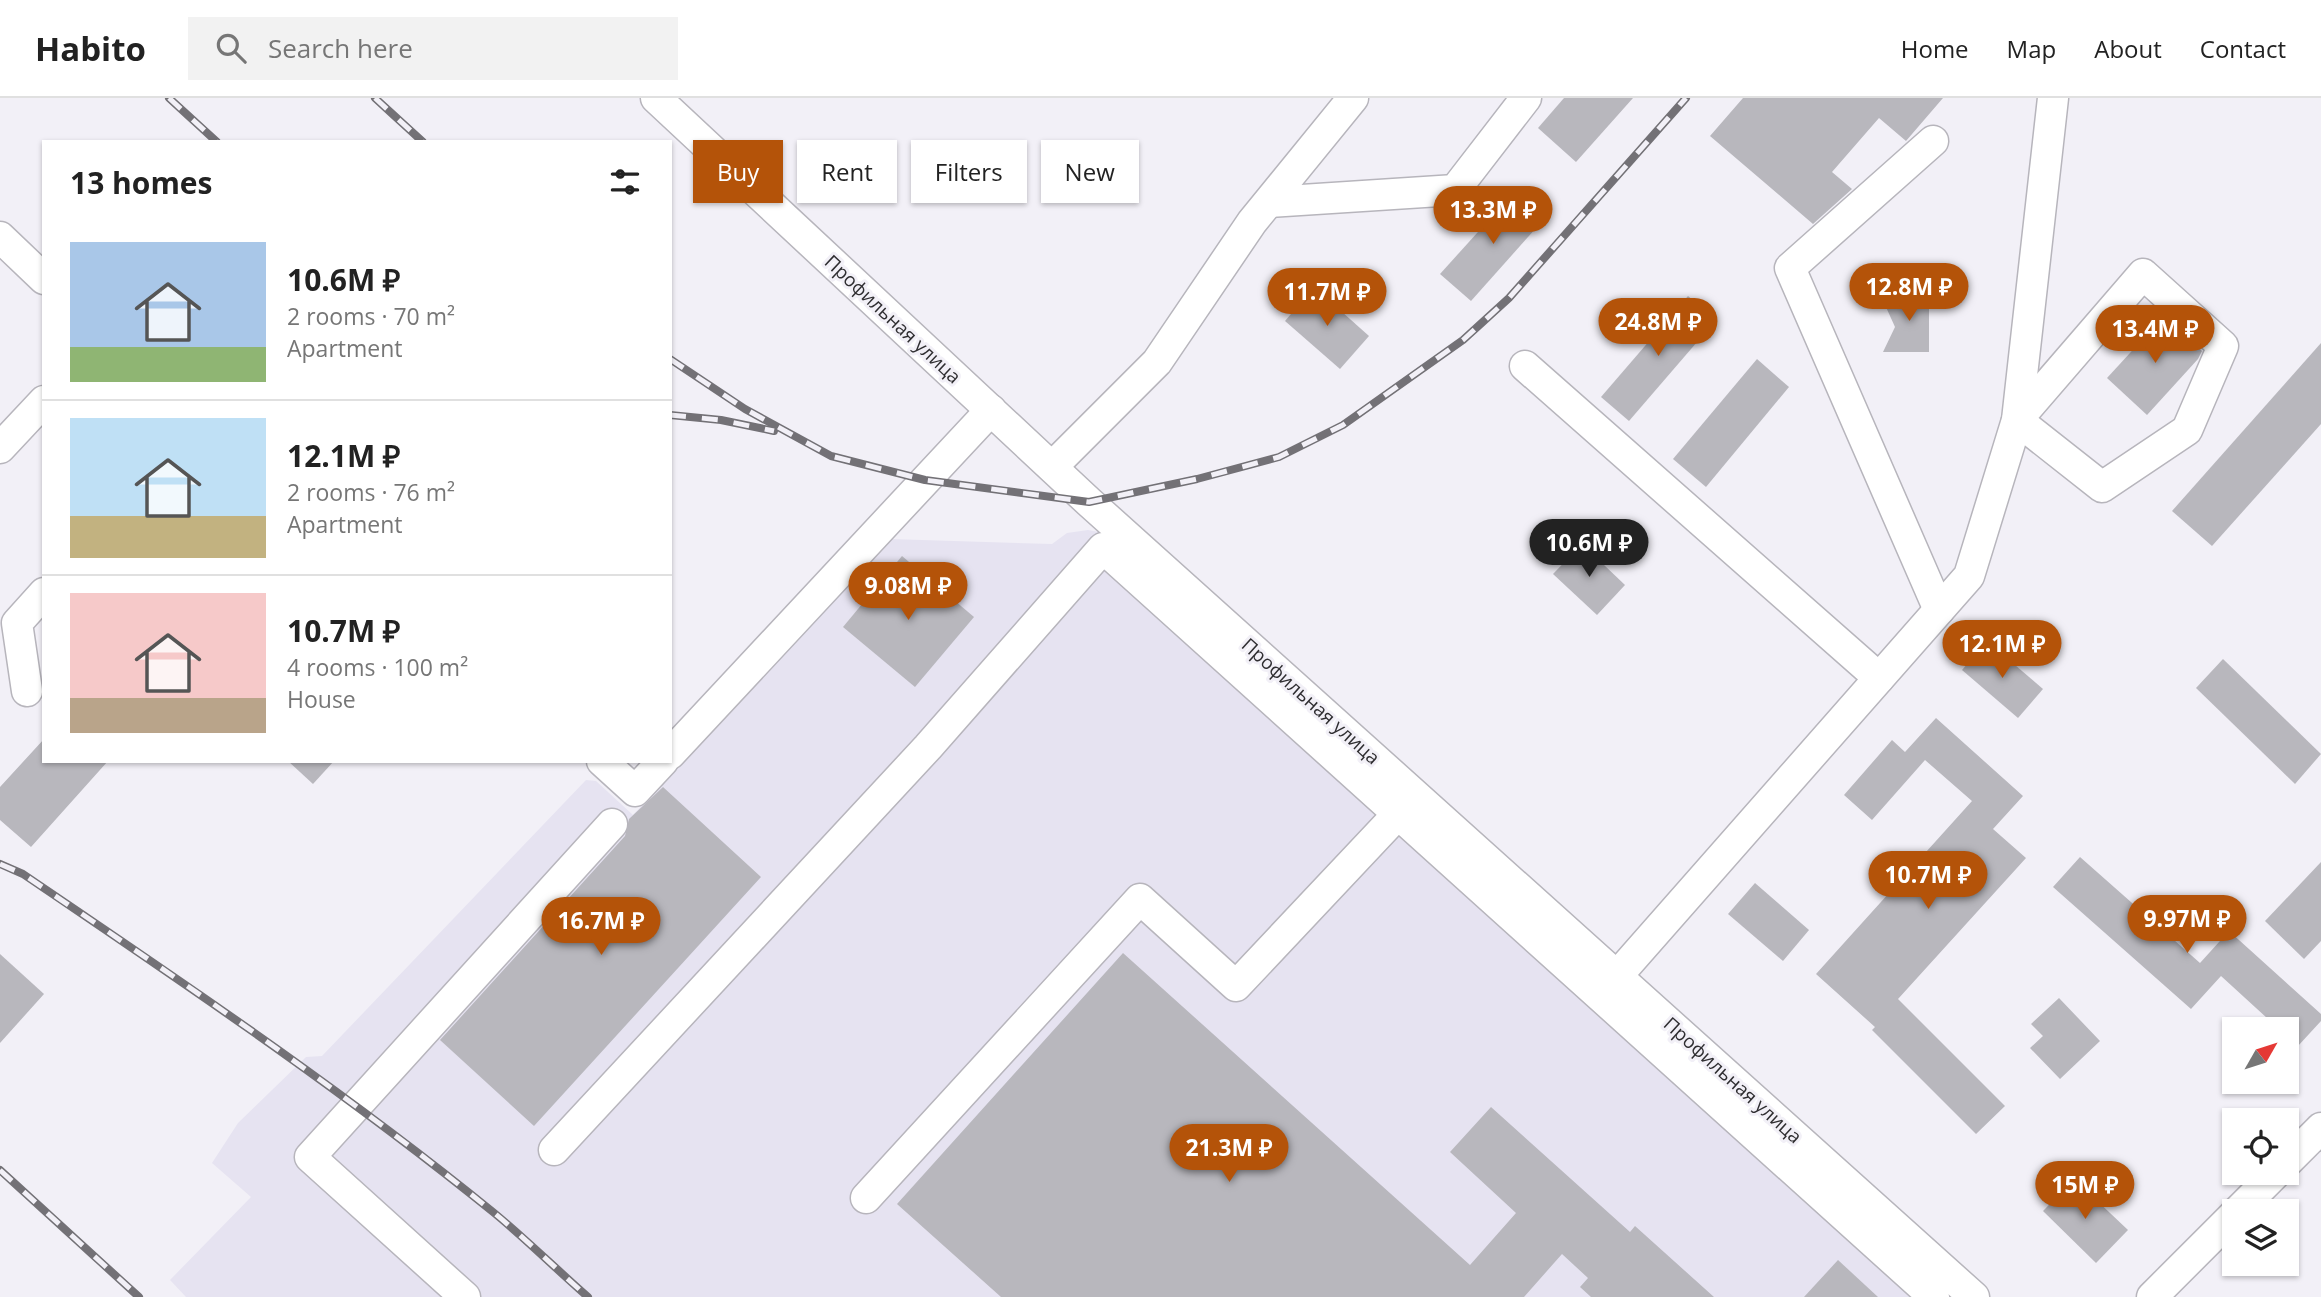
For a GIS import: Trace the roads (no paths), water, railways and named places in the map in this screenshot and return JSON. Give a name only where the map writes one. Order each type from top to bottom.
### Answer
[{"type":"street","name":"Профильная улица","points":[[656,98],[1052,467],[1974,1297]]},
{"type":"street","points":[[1052,467],[1157,362],[1269,202],[1353,98]]},
{"type":"street","points":[[1269,202],[1455,190],[1525,98]]},
{"type":"street","points":[[1617,976],[1969,576],[2017,419],[2053,98]]},
{"type":"street","points":[[1933,141],[1790,268],[1939,610]]},
{"type":"street","points":[[0,237],[42,277]]},
{"type":"street","points":[[2143,274],[2223,346],[2187,430],[2102,487],[2017,419],[2143,274]]},
{"type":"street","points":[[1525,366],[1879,678]]},
{"type":"street","points":[[0,448],[42,403]]},
{"type":"street","points":[[672,752],[991,410]]},
{"type":"street","points":[[554,1150],[928,747],[1103,548],[1934,1297]]},
{"type":"street","points":[[27,691],[17,623],[42,595]]},
{"type":"street","points":[[603,763],[635,791],[661,763]]},
{"type":"street","points":[[866,1198],[1140,899],[1236,986],[1398,814]]},
{"type":"street","points":[[465,1297],[310,1157],[612,824]]},
{"type":"street","points":[[2299,1150],[2321,1128]]},
{"type":"street","points":[[2250,1199],[2264,1185]]},
{"type":"street","points":[[2152,1297],[2222,1227]]},
{"type":"railway","points":[[169,98],[215,140]]},
{"type":"railway","points":[[375,98],[421,140]]},
{"type":"railway","points":[[672,360],[745,409],[831,456],[925,480],[1089,502],[1197,479],[1279,457],[1343,425],[1463,340],[1509,298],[1686,98]]},
{"type":"railway","points":[[672,415],[721,420],[774,431]]},
{"type":"railway","points":[[0,864],[23,874],[202,996],[379,1123],[493,1212],[588,1297]]},
{"type":"railway","points":[[0,1170],[139,1297]]}]
